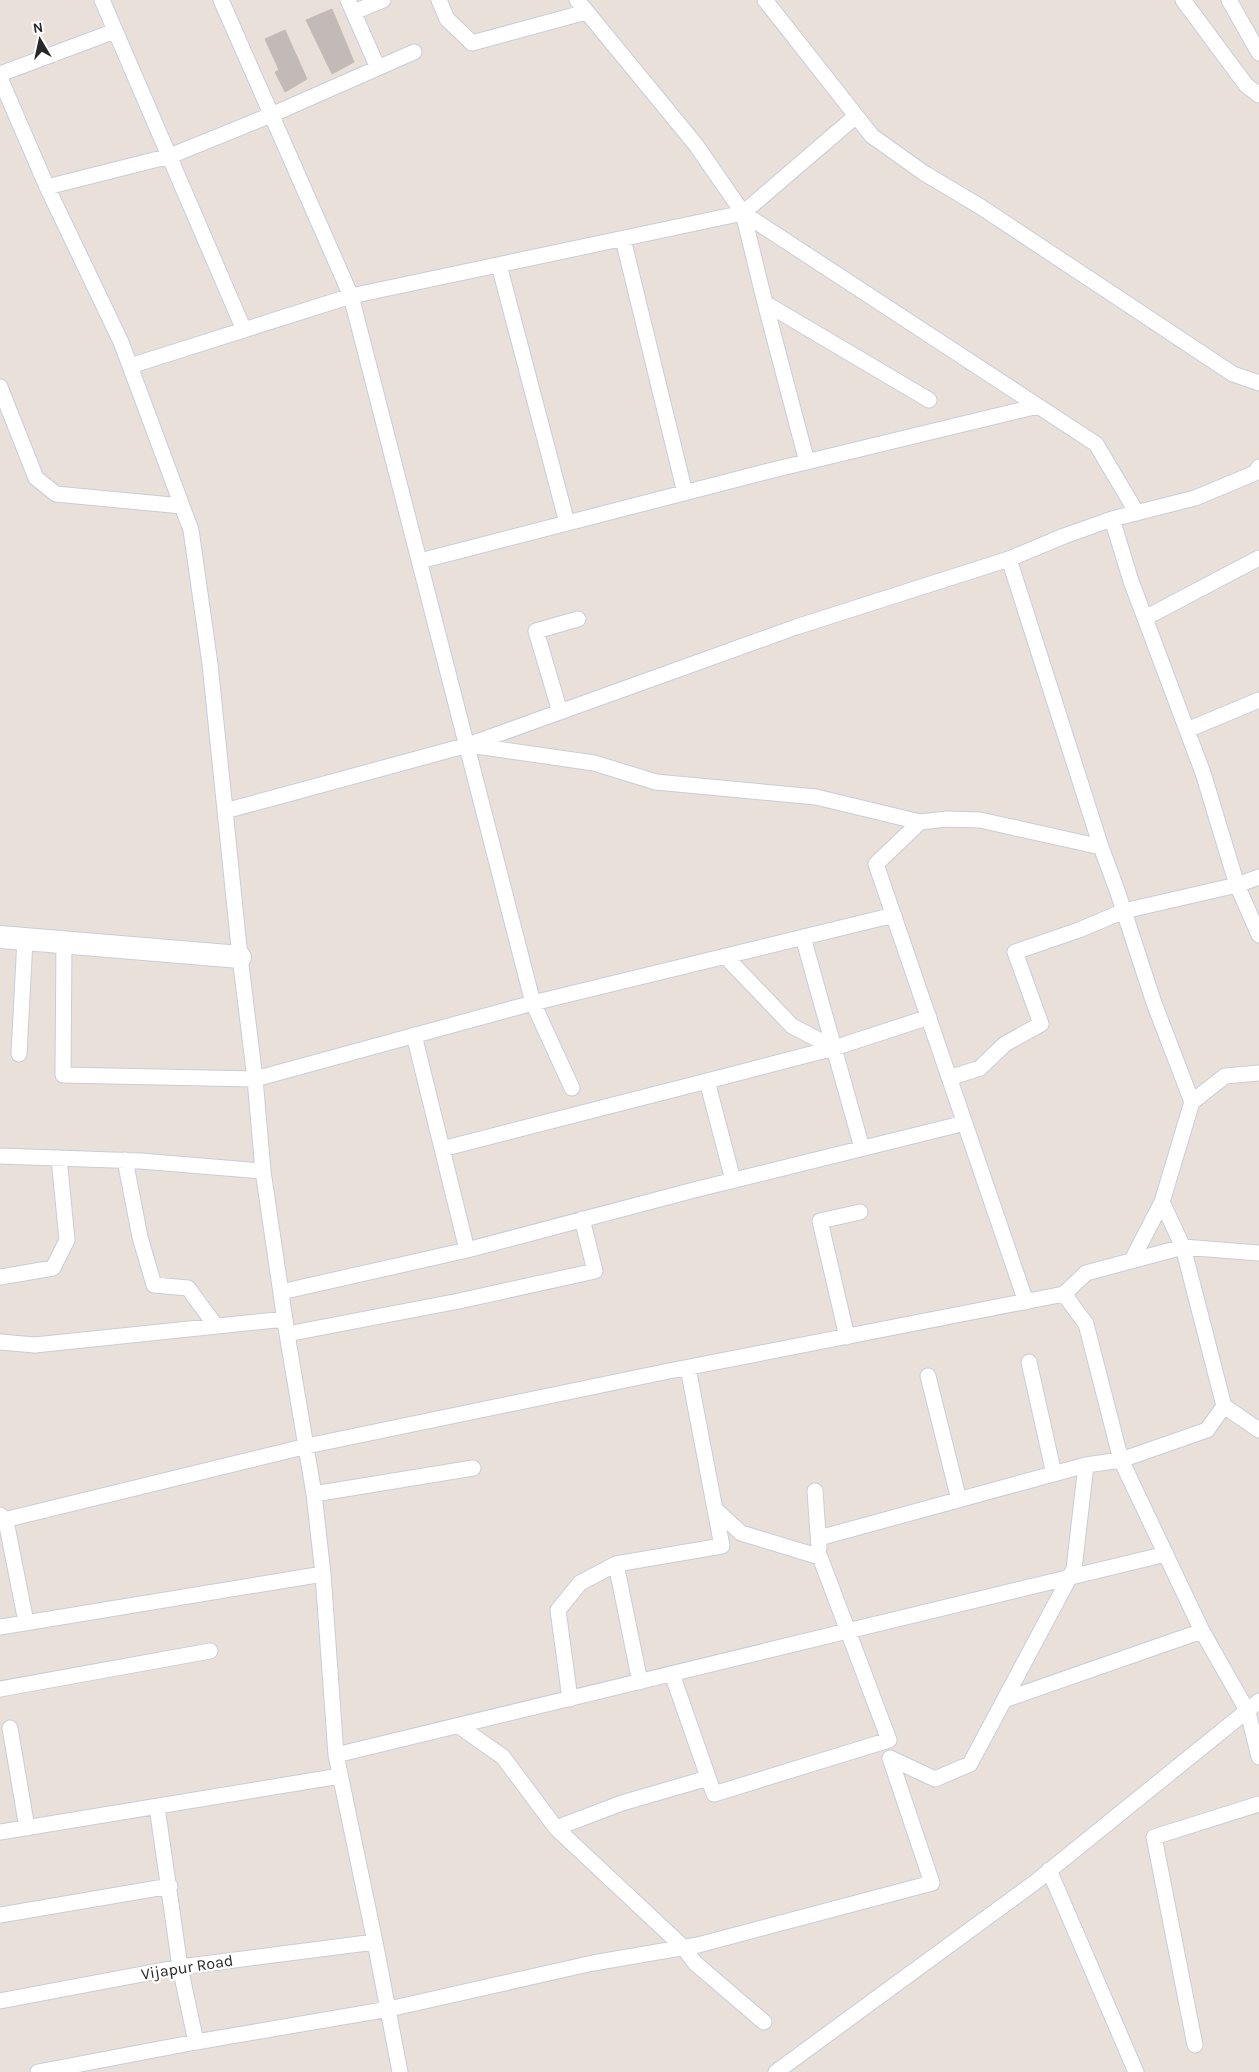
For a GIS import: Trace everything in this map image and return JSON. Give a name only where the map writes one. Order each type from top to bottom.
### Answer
[{"type":"street","points":[[102,0],[244,330]]},
{"type":"street","points":[[221,0],[351,296],[533,1003],[572,1088]]},
{"type":"street","points":[[378,68],[351,6],[383,0]]},
{"type":"street","points":[[439,0],[447,19],[472,43],[581,6],[696,145],[743,213],[808,462]]},
{"type":"street","points":[[764,0],[872,136],[924,173],[980,207],[1233,374],[1259,383]]},
{"type":"street","points":[[1182,0],[1253,81],[1259,95]]},
{"type":"street","points":[[1228,0],[1259,53]]},
{"type":"street","points":[[0,74],[115,31]]},
{"type":"street","points":[[47,187],[170,156],[271,115],[414,52]]},
{"type":"street","points":[[0,78],[47,187],[121,342],[191,530],[210,664],[240,957],[255,1079],[263,1172],[314,1494],[323,1574],[336,1755],[389,2009],[400,2072]]},
{"type":"street","points":[[130,366],[351,296],[743,213],[856,116]]},
{"type":"street","points":[[743,213],[1096,444],[1137,513]]},
{"type":"street","points":[[623,238],[685,493]]},
{"type":"street","points":[[499,265],[567,523]]},
{"type":"street","points":[[765,303],[930,400]]},
{"type":"street","points":[[0,387],[36,478],[56,494],[182,506]]},
{"type":"street","points":[[420,561],[808,462],[1038,406]]},
{"type":"street","points":[[225,811],[468,745],[796,627],[1009,559],[1064,536],[1112,519],[1195,498],[1255,473],[1259,467]]},
{"type":"street","points":[[1112,519],[1145,618],[1203,773],[1238,885],[1259,935]]},
{"type":"street","points":[[1145,618],[1259,558]]},
{"type":"street","points":[[1009,559],[1101,847],[1154,1003],[1192,1102]]},
{"type":"street","points":[[560,712],[536,631],[578,619]]},
{"type":"street","points":[[1187,730],[1259,700]]},
{"type":"street","points":[[468,745],[594,763],[656,782],[816,797],[920,822],[947,819],[980,820],[1101,847]]},
{"type":"street","points":[[920,822],[876,864],[1026,1302]]},
{"type":"street","points":[[949,1078],[980,1068],[1005,1044],[1042,1024],[1015,952],[1079,930],[1124,911],[1238,885],[1259,877]]},
{"type":"street","points":[[64,942],[63,1075],[255,1079],[533,1003],[894,915]]},
{"type":"street","points":[[0,937],[240,957]]},
{"type":"street","points":[[803,937],[862,1148]]},
{"type":"street","points":[[20,1054],[25,939]]},
{"type":"street","points":[[725,956],[792,1026],[834,1048]]},
{"type":"street","points":[[442,1149],[834,1048],[929,1017]]},
{"type":"street","points":[[414,1035],[467,1250]]},
{"type":"street","points":[[1132,1260],[1162,1202],[1192,1102],[1225,1076],[1259,1073]]},
{"type":"street","points":[[707,1081],[733,1180]]},
{"type":"street","points":[[282,1292],[467,1250],[733,1180],[965,1123]]},
{"type":"street","points":[[0,1156],[126,1160],[263,1172]]},
{"type":"street","points":[[0,1276],[53,1268],[68,1240],[59,1158]]},
{"type":"street","points":[[126,1160],[140,1237],[154,1285],[188,1288],[216,1326]]},
{"type":"street","points":[[1162,1202],[1183,1247],[1224,1406],[1259,1430]]},
{"type":"street","points":[[847,1337],[820,1221],[860,1212]]},
{"type":"street","points":[[0,1342],[35,1345],[216,1326],[286,1326],[459,1301],[595,1271],[582,1219]]},
{"type":"street","points":[[26,1622],[2,1519],[307,1446],[1064,1294],[1086,1273],[1183,1247],[1259,1253]]},
{"type":"street","points":[[1064,1294],[1086,1324],[1121,1460],[1202,1630],[1253,1707],[1259,1758]]},
{"type":"street","points":[[1029,1362],[1054,1474]]},
{"type":"street","points":[[570,1699],[558,1610],[580,1583],[616,1564],[722,1546],[688,1368]]},
{"type":"street","points":[[928,1376],[959,1500]]},
{"type":"street","points":[[818,1538],[1086,1465],[1121,1460],[1207,1430],[1224,1406]]},
{"type":"street","points":[[38,2072],[196,2042],[389,2009],[593,1963],[683,1948],[932,1883],[890,1758],[935,1779],[970,1764],[1074,1569],[1086,1465]]},
{"type":"street","points":[[314,1494],[473,1468]]},
{"type":"street","points":[[672,1674],[714,1794],[889,1740],[820,1557],[815,1492]]},
{"type":"street","points":[[714,1509],[741,1533],[820,1557]]},
{"type":"street","points":[[336,1755],[1166,1554]]},
{"type":"street","points":[[616,1564],[640,1682]]},
{"type":"street","points":[[0,1627],[323,1574]]},
{"type":"street","points":[[1004,1700],[1202,1630]]},
{"type":"street","points":[[0,1689],[210,1651]]},
{"type":"street","points":[[776,2072],[1050,1870],[1253,1707]]},
{"type":"street","points":[[458,1726],[503,1757],[556,1828],[683,1948],[695,1963],[764,2022]]},
{"type":"street","points":[[10,1728],[27,1828]]},
{"type":"street","points":[[0,1832],[340,1776]]},
{"type":"street","points":[[556,1828],[622,1803],[708,1778]]},
{"type":"street","points":[[1195,2045],[1154,1837],[1259,1804]]},
{"type":"street","points":[[157,1807],[170,1886],[180,1967],[196,2042]]},
{"type":"street","points":[[1050,1870],[1136,2072]]},
{"type":"street","points":[[0,1915],[170,1886]]},
{"type":"street","name":"Vijapur Road","points":[[0,2001],[180,1967],[375,1942]]},
{"type":"building","points":[[332,9],[354,62],[332,74],[306,20]]},
{"type":"building","points":[[285,30],[307,79],[285,92],[275,72],[279,70],[265,39]]}]
